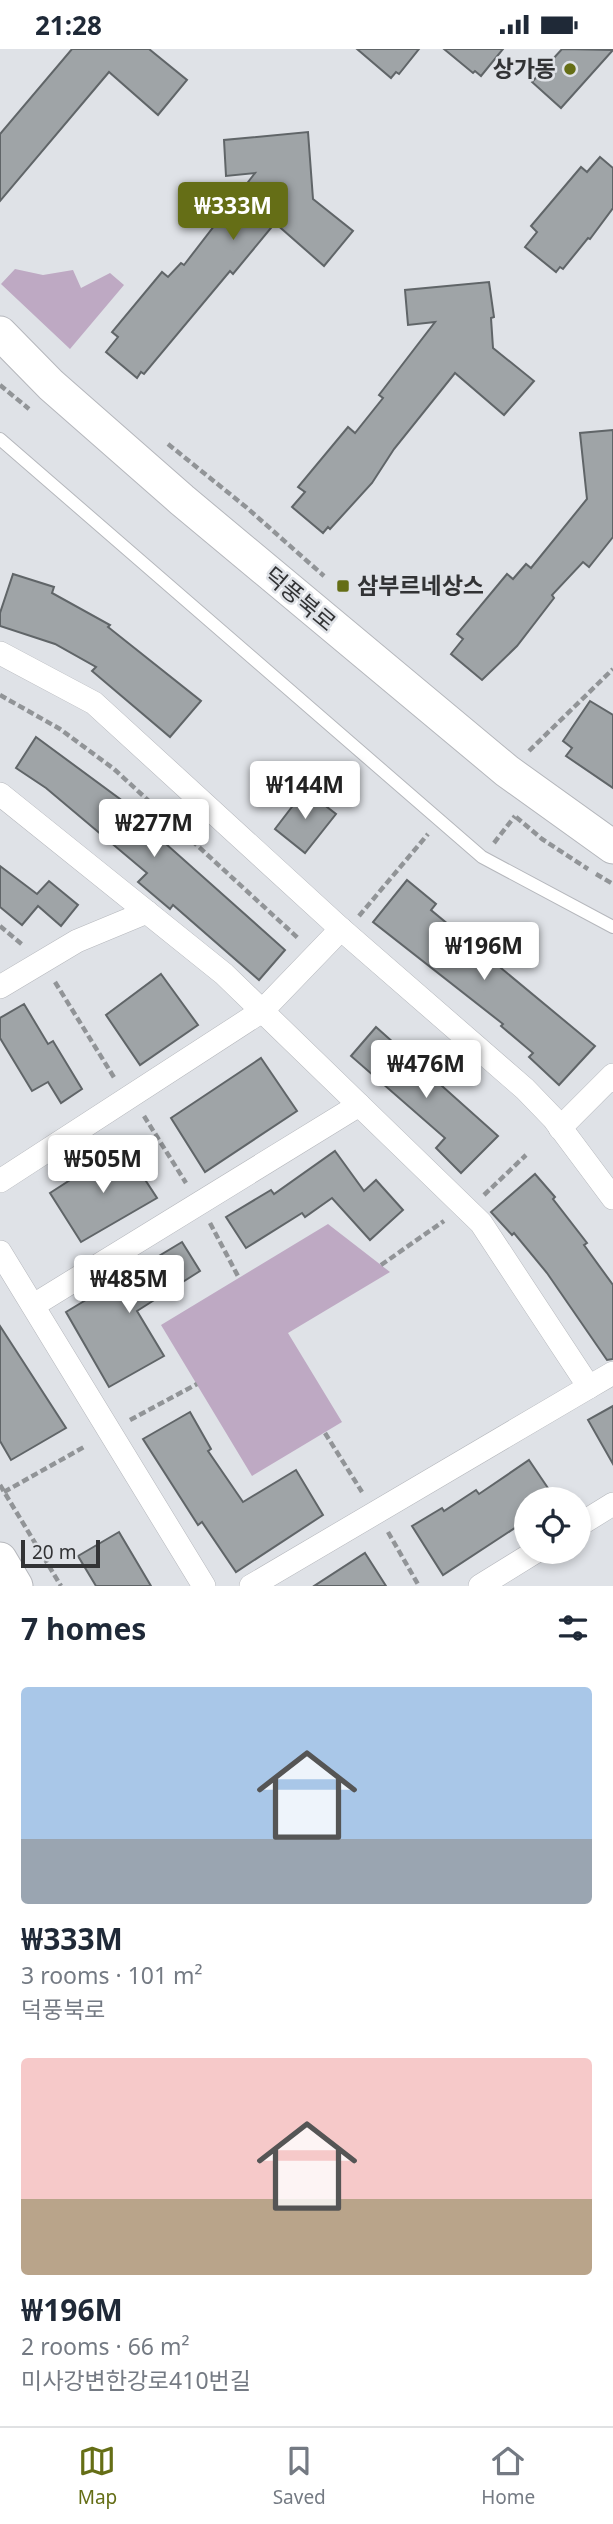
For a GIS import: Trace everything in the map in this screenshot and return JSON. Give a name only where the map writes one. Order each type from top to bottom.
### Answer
[{"type":"street","name":"덕풍북로","points":[[0,334],[51,385],[181,501],[507,771],[613,847]]},
{"type":"street","points":[[0,653],[94,703],[349,924],[525,1089],[560,1128],[613,1198]]},
{"type":"street","points":[[0,794],[224,974],[481,1223],[589,1387]]},
{"type":"street","points":[[0,987],[77,941],[147,912]]},
{"type":"street","points":[[0,1181],[262,1011],[349,924]]},
{"type":"street","points":[[560,1128],[613,1075]]},
{"type":"street","points":[[34,1305],[359,1105]]},
{"type":"street","points":[[0,1252],[204,1586]]},
{"type":"street","points":[[251,1586],[613,1373]]},
{"type":"street","points":[[591,1518],[613,1504]]},
{"type":"street","points":[[0,1559],[16,1586]]},
{"type":"street","points":[[480,1586],[516,1564]]},
{"type":"lane","points":[[0,439],[482,857],[613,927]]},
{"type":"path","points":[[528,752],[613,669]]},
{"type":"path","points":[[0,695],[60,729],[114,769],[294,932],[299,938],[298,944]]},
{"type":"path","points":[[482,857],[515,816]]},
{"type":"path","points":[[349,924],[440,820]]},
{"type":"path","points":[[126,1422],[197,1384]]},
{"type":"path","points":[[4,1492],[84,1447]]},
{"type":"path","points":[[0,1485],[61,1586]]},
{"type":"shaded area","points":[[15,269],[43,275],[73,270],[81,288],[110,273],[124,285],[70,349],[1,284]]},
{"type":"shaded area","points":[[328,1224],[390,1272],[288,1333],[342,1422],[252,1476],[161,1325]]},
{"type":"building","points":[[72,49],[149,49],[187,80],[158,115],[109,72],[0,201],[0,134]]},
{"type":"building","points":[[357,49],[419,49],[399,74],[396,72],[391,78]]},
{"type":"building","points":[[444,49],[503,49],[481,76],[475,71],[473,73]]},
{"type":"building","name":"상가동","points":[[562,49],[613,50],[561,108],[532,82]]},
{"type":"building","points":[[308,132],[313,199],[353,231],[324,266],[275,223],[233,274],[230,271],[144,374],[141,372],[137,378],[106,352],[118,337],[112,332],[162,272],[168,277],[181,263],[184,265],[255,173],[226,176],[224,140]]},
{"type":"building","points":[[600,157],[613,168],[613,208],[590,239],[588,238],[563,269],[560,267],[556,272],[525,247],[537,232],[531,226],[581,167],[587,172]]},
{"type":"building","points":[[489,282],[494,317],[491,318],[493,348],[534,381],[504,415],[455,373],[394,449],[372,483],[330,529],[328,527],[323,533],[292,507],[305,492],[298,487],[348,427],[355,433],[383,398],[379,395],[435,322],[408,325],[405,290]]},
{"type":"building","points":[[613,430],[613,537],[589,567],[583,562],[552,595],[554,598],[517,646],[482,680],[451,654],[463,639],[457,634],[507,574],[513,579],[526,564],[531,568],[587,499],[580,433]]},
{"type":"building","points":[[13,574],[54,587],[52,593],[110,625],[108,627],[201,701],[170,737],[92,671],[96,667],[55,644],[0,626],[0,613]]},
{"type":"building","points":[[590,701],[613,715],[613,788],[566,756],[572,748],[563,741]]},
{"type":"building","points":[[36,737],[162,830],[157,836],[285,950],[259,980],[173,905],[170,909],[138,882],[147,873],[46,788],[16,768]]},
{"type":"building","points":[[305,790],[336,814],[305,853],[275,829]]},
{"type":"building","points":[[0,866],[37,894],[49,881],[78,905],[61,926],[38,906],[22,925],[0,907]]},
{"type":"building","points":[[407,880],[436,904],[431,910],[595,1046],[559,1085],[529,1057],[533,1053],[501,1026],[503,1024],[373,922]]},
{"type":"building","points":[[161,974],[198,1025],[140,1065],[106,1015]]},
{"type":"building","points":[[24,1004],[48,1044],[53,1041],[82,1089],[61,1103],[48,1082],[32,1091],[0,1038],[0,1018]]},
{"type":"building","points":[[376,1027],[498,1136],[461,1173],[436,1148],[445,1138],[351,1056]]},
{"type":"building","points":[[261,1058],[297,1111],[205,1172],[171,1118]]},
{"type":"building","points":[[123,1146],[157,1198],[81,1242],[50,1193]]},
{"type":"building","points":[[335,1151],[364,1191],[376,1180],[403,1210],[370,1240],[332,1198],[305,1217],[302,1213],[246,1248],[226,1217],[271,1190],[274,1194]]},
{"type":"building","points":[[535,1174],[555,1197],[553,1199],[587,1243],[584,1245],[613,1285],[613,1359],[607,1360],[547,1273],[514,1233],[512,1235],[491,1212]]},
{"type":"building","points":[[182,1242],[200,1271],[137,1311],[164,1356],[109,1387],[66,1312]]},
{"type":"building","points":[[0,1326],[66,1428],[11,1460],[0,1441]]},
{"type":"building","points":[[613,1406],[613,1464],[588,1420]]},
{"type":"building","points":[[190,1412],[211,1449],[208,1451],[243,1502],[296,1470],[323,1515],[236,1572],[202,1522],[198,1525],[143,1439]]},
{"type":"building","points":[[529,1460],[547,1487],[514,1487],[514,1529],[443,1575],[412,1526],[442,1508],[444,1511],[476,1490],[479,1494]]},
{"type":"building","points":[[119,1532],[151,1586],[96,1586],[78,1556]]},
{"type":"building","points":[[365,1553],[386,1586],[314,1586]]},
{"type":"place","name":"상가동","points":[[570,69]]},
{"type":"place","name":"삼부르네상스","points":[[343,586]]}]
